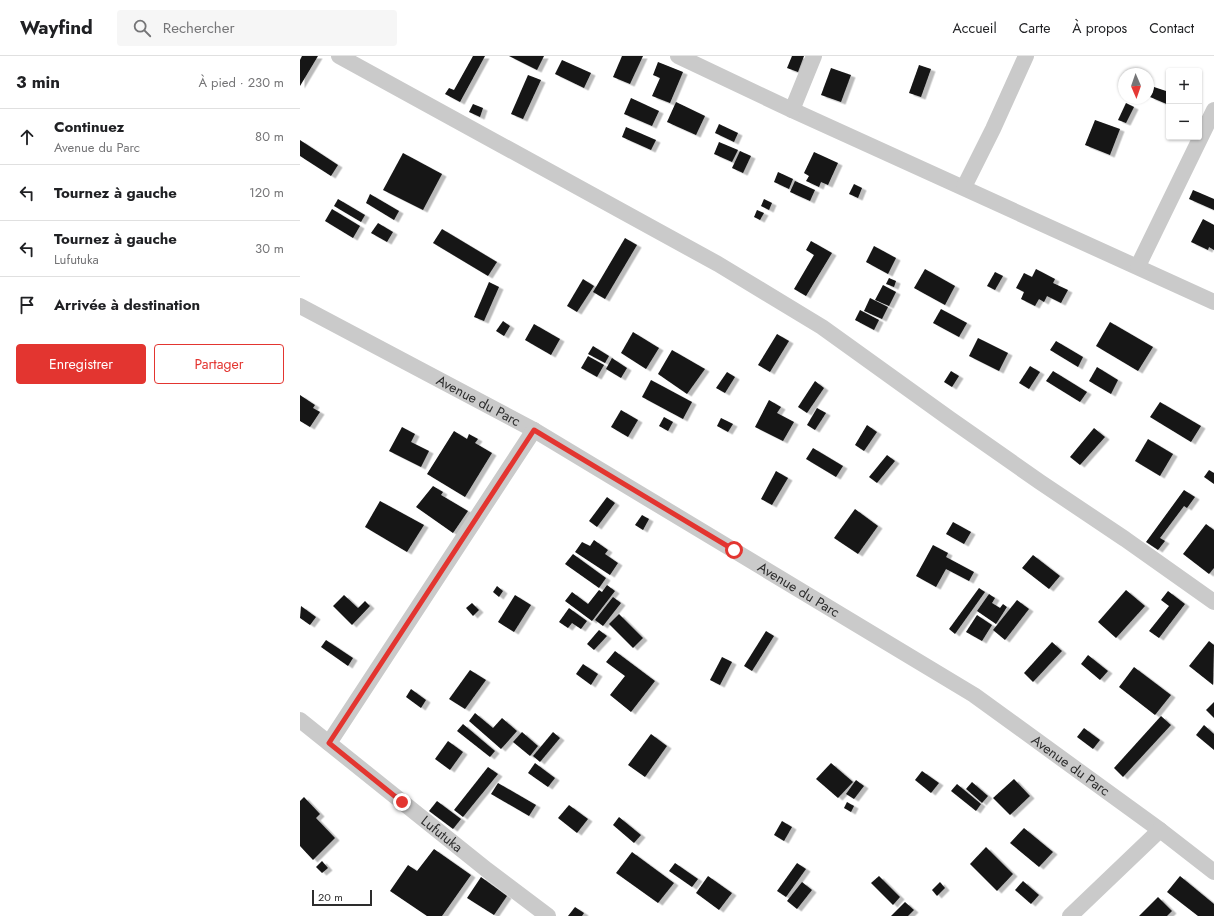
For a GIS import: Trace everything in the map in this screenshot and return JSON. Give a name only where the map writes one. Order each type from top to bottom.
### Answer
[{"type":"street","points":[[339,56],[718,264],[822,327],[1040,482],[1125,539],[1214,602]]},
{"type":"street","points":[[678,56],[792,110],[1138,266],[1214,302]]},
{"type":"street","points":[[792,110],[814,56]]},
{"type":"street","points":[[964,187],[993,129],[1026,56]]},
{"type":"street","points":[[1138,266],[1214,110]]},
{"type":"street","name":"Avenue du Parc","points":[[300,306],[534,430],[974,695],[1160,830],[1214,872]]},
{"type":"street","points":[[329,743],[534,430]]},
{"type":"street","name":"Lufutuka","points":[[300,720],[487,870],[548,916]]},
{"type":"street","points":[[1070,916],[1160,830]]},
{"type":"building","points":[[302,56],[318,56],[300,86],[300,60]]},
{"type":"building","points":[[473,56],[485,56],[460,102],[445,94],[449,88],[454,90]]},
{"type":"building","points":[[509,56],[544,56],[537,70]]},
{"type":"building","points":[[622,56],[643,56],[630,84],[613,77]]},
{"type":"building","points":[[792,56],[804,56],[798,72],[787,68]]},
{"type":"building","points":[[562,60],[591,73],[584,88],[555,74]]},
{"type":"building","points":[[658,62],[683,72],[670,103],[652,96],[660,78],[653,75]]},
{"type":"building","points":[[919,65],[931,69],[921,97],[909,93]]},
{"type":"building","points":[[831,68],[851,75],[841,102],[821,95]]},
{"type":"building","points":[[528,75],[541,80],[523,119],[511,114]]},
{"type":"building","points":[[1154,87],[1166,91],[1166,104],[1154,99]]},
{"type":"building","points":[[631,98],[659,111],[652,126],[624,114]]},
{"type":"building","points":[[676,102],[705,116],[696,135],[667,122]]},
{"type":"building","points":[[473,104],[483,108],[480,117],[469,112]]},
{"type":"building","points":[[1126,104],[1134,107],[1126,123],[1118,120]]},
{"type":"building","points":[[1095,120],[1120,129],[1110,155],[1085,145]]},
{"type":"building","points":[[719,124],[738,133],[734,142],[715,133]]},
{"type":"building","points":[[626,127],[656,140],[651,150],[622,137]]},
{"type":"building","points":[[300,140],[338,165],[331,176],[300,156]]},
{"type":"building","points":[[719,142],[738,150],[732,162],[714,154]]},
{"type":"building","points":[[740,151],[751,156],[743,173],[732,168]]},
{"type":"building","points":[[814,152],[838,163],[828,185],[821,182],[819,187],[806,181],[809,176],[804,173]]},
{"type":"building","points":[[403,153],[442,174],[423,210],[383,190]]},
{"type":"building","points":[[778,172],[793,179],[789,189],[774,182]]},
{"type":"building","points":[[795,181],[815,190],[810,201],[790,192]]},
{"type":"building","points":[[854,184],[862,188],[858,198],[849,194]]},
{"type":"building","points":[[1193,190],[1214,199],[1214,210],[1189,199]]},
{"type":"building","points":[[370,194],[399,211],[394,220],[366,203]]},
{"type":"building","points":[[338,199],[365,215],[361,222],[334,206]]},
{"type":"building","points":[[764,199],[772,203],[769,210],[761,206]]},
{"type":"building","points":[[332,209],[360,226],[353,238],[325,221]]},
{"type":"building","points":[[757,210],[764,213],[760,220],[754,217]]},
{"type":"building","points":[[1203,219],[1214,225],[1214,250],[1209,247],[1208,250],[1191,242]]},
{"type":"building","points":[[378,223],[393,232],[387,242],[371,233]]},
{"type":"building","points":[[442,229],[497,262],[488,276],[433,243]]},
{"type":"building","points":[[625,238],[637,245],[605,299],[593,292]]},
{"type":"building","points":[[811,241],[832,253],[806,296],[794,289],[814,255],[806,250]]},
{"type":"building","points":[[874,246],[896,258],[888,274],[866,262]]},
{"type":"building","points":[[925,269],[955,286],[945,305],[914,288]]},
{"type":"building","points":[[1036,269],[1055,279],[1053,283],[1068,290],[1061,303],[1047,296],[1044,302],[1039,299],[1035,306],[1021,299],[1024,292],[1016,288],[1024,273],[1032,277]]},
{"type":"building","points":[[995,272],[1003,276],[995,290],[987,286]]},
{"type":"building","points":[[889,278],[896,281],[894,287],[886,284]]},
{"type":"building","points":[[583,279],[594,286],[577,312],[567,306]]},
{"type":"building","points":[[489,282],[499,287],[484,321],[474,317]]},
{"type":"building","points":[[883,285],[896,292],[889,306],[875,300]]},
{"type":"building","points":[[870,298],[888,307],[882,319],[864,311]]},
{"type":"building","points":[[941,309],[967,323],[959,337],[933,323]]},
{"type":"building","points":[[860,310],[879,320],[874,330],[855,320]]},
{"type":"building","points":[[503,321],[510,326],[504,336],[496,331]]},
{"type":"building","points":[[1110,322],[1153,347],[1138,371],[1096,346]]},
{"type":"building","points":[[534,324],[560,339],[551,355],[525,340]]},
{"type":"building","points":[[633,332],[659,348],[646,369],[621,353]]},
{"type":"building","points":[[777,334],[789,341],[770,372],[758,365]]},
{"type":"building","points":[[978,338],[1008,353],[999,371],[969,356]]},
{"type":"building","points":[[1056,341],[1083,357],[1078,367],[1050,350]]},
{"type":"building","points":[[593,346],[609,356],[605,363],[588,354]]},
{"type":"building","points":[[672,350],[705,369],[687,394],[658,374]]},
{"type":"building","points":[[588,356],[604,365],[597,377],[581,368]]},
{"type":"building","points":[[612,358],[627,368],[621,378],[606,369]]},
{"type":"building","points":[[1030,366],[1040,372],[1029,389],[1019,383]]},
{"type":"building","points":[[1097,367],[1118,380],[1111,394],[1089,381]]},
{"type":"building","points":[[951,371],[959,376],[952,387],[944,382]]},
{"type":"building","points":[[1053,371],[1087,392],[1080,402],[1046,381]]},
{"type":"building","points":[[727,372],[735,377],[725,393],[716,388]]},
{"type":"building","points":[[651,380],[692,402],[683,419],[642,397]]},
{"type":"building","points":[[815,381],[824,388],[807,413],[798,407]]},
{"type":"building","points":[[300,395],[315,405],[313,408],[320,412],[310,427],[300,421]]},
{"type":"building","points":[[769,400],[781,407],[777,413],[794,422],[783,441],[755,427]]},
{"type":"building","points":[[1160,402],[1201,426],[1191,442],[1150,417]]},
{"type":"building","points":[[817,408],[826,413],[815,430],[807,425]]},
{"type":"building","points":[[621,410],[638,420],[628,437],[611,427]]},
{"type":"building","points":[[664,417],[673,422],[668,431],[659,426]]},
{"type":"building","points":[[721,418],[733,424],[728,432],[717,426]]},
{"type":"building","points":[[867,425],[877,432],[864,451],[855,445]]},
{"type":"building","points":[[402,427],[415,434],[411,442],[429,451],[421,467],[389,451]]},
{"type":"building","points":[[1094,428],[1105,437],[1080,465],[1070,457]]},
{"type":"building","points":[[454,431],[467,439],[469,434],[478,439],[475,443],[492,453],[465,497],[427,474]]},
{"type":"building","points":[[1148,439],[1173,454],[1160,476],[1135,461]]},
{"type":"building","points":[[813,448],[843,466],[836,477],[806,459]]},
{"type":"building","points":[[887,455],[895,461],[877,483],[869,477]]},
{"type":"building","points":[[1209,470],[1214,473],[1214,484],[1204,477]]},
{"type":"building","points":[[776,471],[788,478],[772,505],[761,499]]},
{"type":"building","points":[[433,486],[443,492],[441,495],[468,511],[453,533],[416,507]]},
{"type":"building","points":[[1184,490],[1195,497],[1187,508],[1184,506],[1160,538],[1165,541],[1158,550],[1146,542]]},
{"type":"building","points":[[607,497],[615,503],[597,527],[589,521]]},
{"type":"building","points":[[380,501],[424,525],[407,552],[365,527]]},
{"type":"building","points":[[855,509],[878,526],[858,554],[834,538]]},
{"type":"building","points":[[642,515],[649,519],[643,530],[635,525]]},
{"type":"building","points":[[953,522],[971,532],[964,544],[946,534]]},
{"type":"building","points":[[1206,524],[1214,530],[1214,568],[1209,574],[1183,554]]},
{"type":"building","points":[[594,540],[608,550],[605,554],[618,563],[610,575],[575,552],[582,542],[590,546]]},
{"type":"building","points":[[933,545],[948,553],[946,557],[974,572],[969,581],[946,569],[936,587],[916,576]]},
{"type":"building","points":[[573,554],[606,578],[599,588],[565,564]]},
{"type":"building","points":[[1033,555],[1060,576],[1049,589],[1022,568]]},
{"type":"building","points":[[607,585],[615,591],[592,621],[565,601],[572,592],[588,604],[599,590],[602,592]]},
{"type":"building","points":[[497,586],[503,591],[499,597],[493,592]]},
{"type":"building","points":[[979,588],[985,592],[955,634],[949,629]]},
{"type":"building","points":[[1126,590],[1145,606],[1116,638],[1098,622]]},
{"type":"building","points":[[1168,591],[1185,604],[1159,638],[1149,631],[1169,606],[1161,600]]},
{"type":"building","points":[[989,594],[995,598],[992,603],[1000,608],[1003,604],[1007,607],[996,624],[977,611]]},
{"type":"building","points":[[344,595],[358,608],[365,601],[370,606],[352,625],[333,606]]},
{"type":"building","points":[[515,595],[531,605],[514,632],[498,622]]},
{"type":"building","points":[[613,597],[621,603],[603,626],[595,620]]},
{"type":"building","points":[[1017,600],[1029,609],[1005,640],[993,630]]},
{"type":"building","points":[[472,603],[479,610],[473,616],[466,608]]},
{"type":"building","points":[[301,606],[316,617],[310,625],[300,618]]},
{"type":"building","points":[[569,608],[587,621],[581,629],[572,623],[568,628],[559,622]]},
{"type":"building","points":[[619,614],[643,638],[633,648],[609,624]]},
{"type":"building","points":[[977,615],[992,625],[982,641],[966,632]]},
{"type":"building","points":[[599,630],[607,636],[594,650],[587,644]]},
{"type":"building","points":[[766,631],[774,636],[752,671],[744,666]]},
{"type":"building","points":[[326,640],[353,658],[348,666],[321,647]]},
{"type":"building","points":[[1209,641],[1214,645],[1213,685],[1189,666]]},
{"type":"building","points":[[1052,642],[1062,651],[1033,682],[1024,673]]},
{"type":"building","points":[[615,651],[655,681],[631,712],[610,695],[625,676],[606,662]]},
{"type":"building","points":[[1088,655],[1108,671],[1100,680],[1081,664]]},
{"type":"building","points":[[722,657],[732,662],[720,685],[710,680]]},
{"type":"building","points":[[583,664],[598,674],[591,685],[576,674]]},
{"type":"building","points":[[1134,667],[1171,695],[1155,715],[1119,687]]},
{"type":"building","points":[[470,670],[486,680],[465,709],[449,699]]},
{"type":"building","points":[[411,689],[426,700],[421,708],[406,697]]},
{"type":"building","points":[[1214,702],[1214,718],[1206,710]]},
{"type":"building","points":[[475,713],[493,728],[502,718],[517,731],[501,749],[469,721]]},
{"type":"building","points":[[1161,716],[1171,725],[1123,777],[1114,768]]},
{"type":"building","points":[[463,724],[495,751],[490,757],[457,731]]},
{"type":"building","points":[[1204,725],[1214,734],[1214,750],[1196,735]]},
{"type":"building","points":[[1084,728],[1100,740],[1093,749],[1077,737]]},
{"type":"building","points":[[522,732],[538,746],[530,756],[513,742]]},
{"type":"building","points":[[553,732],[560,738],[540,762],[533,756]]},
{"type":"building","points":[[651,734],[667,746],[645,777],[628,765]]},
{"type":"building","points":[[448,741],[463,752],[450,770],[435,759]]},
{"type":"building","points":[[535,763],[555,778],[548,787],[528,773]]},
{"type":"building","points":[[831,763],[853,782],[838,798],[816,779]]},
{"type":"building","points":[[488,767],[498,774],[463,817],[454,810]]},
{"type":"building","points":[[922,771],[939,783],[931,793],[915,780]]},
{"type":"building","points":[[1014,779],[1030,796],[1010,815],[993,798]]},
{"type":"building","points":[[856,780],[864,786],[854,799],[846,794]]},
{"type":"building","points":[[972,782],[988,796],[982,803],[966,789]]},
{"type":"building","points":[[498,783],[536,805],[529,816],[491,794]]},
{"type":"building","points":[[957,784],[981,804],[976,811],[951,791]]},
{"type":"building","points":[[304,797],[320,814],[316,818],[335,838],[313,860],[300,846],[300,801]]},
{"type":"building","points":[[437,801],[461,819],[453,829],[429,811]]},
{"type":"building","points":[[847,802],[854,806],[851,812],[844,808]]},
{"type":"building","points":[[569,805],[588,819],[577,833],[558,818]]},
{"type":"building","points":[[619,817],[641,835],[634,843],[613,825]]},
{"type":"building","points":[[782,821],[792,827],[784,841],[774,835]]},
{"type":"building","points":[[1024,828],[1053,852],[1039,867],[1010,843]]},
{"type":"building","points":[[986,847],[1013,874],[997,891],[970,864]]},
{"type":"building","points":[[434,849],[471,875],[442,916],[427,916],[390,891],[408,865],[417,871]]},
{"type":"building","points":[[632,852],[674,883],[658,903],[616,873]]},
{"type":"building","points":[[322,861],[328,868],[322,873],[316,867]]},
{"type":"building","points":[[675,863],[698,879],[692,887],[669,871]]},
{"type":"building","points":[[797,863],[806,869],[786,897],[777,891]]},
{"type":"building","points":[[708,876],[732,893],[719,910],[696,893]]},
{"type":"building","points":[[879,876],[900,897],[893,905],[871,883]]},
{"type":"building","points":[[1180,876],[1214,904],[1214,916],[1198,916],[1167,892]]},
{"type":"building","points":[[481,877],[507,896],[494,915],[467,898]]},
{"type":"building","points":[[1023,881],[1039,895],[1031,904],[1015,890]]},
{"type":"building","points":[[802,882],[812,890],[797,909],[787,901]]},
{"type":"building","points":[[940,882],[945,888],[937,896],[932,890]]},
{"type":"building","points":[[1158,897],[1172,911],[1167,916],[1139,916]]},
{"type":"building","points":[[905,902],[914,910],[908,916],[891,916]]},
{"type":"building","points":[[575,907],[584,913],[582,916],[568,916]]},
{"type":"route","points":[[402,802],[329,743],[534,430],[734,550]]}]
